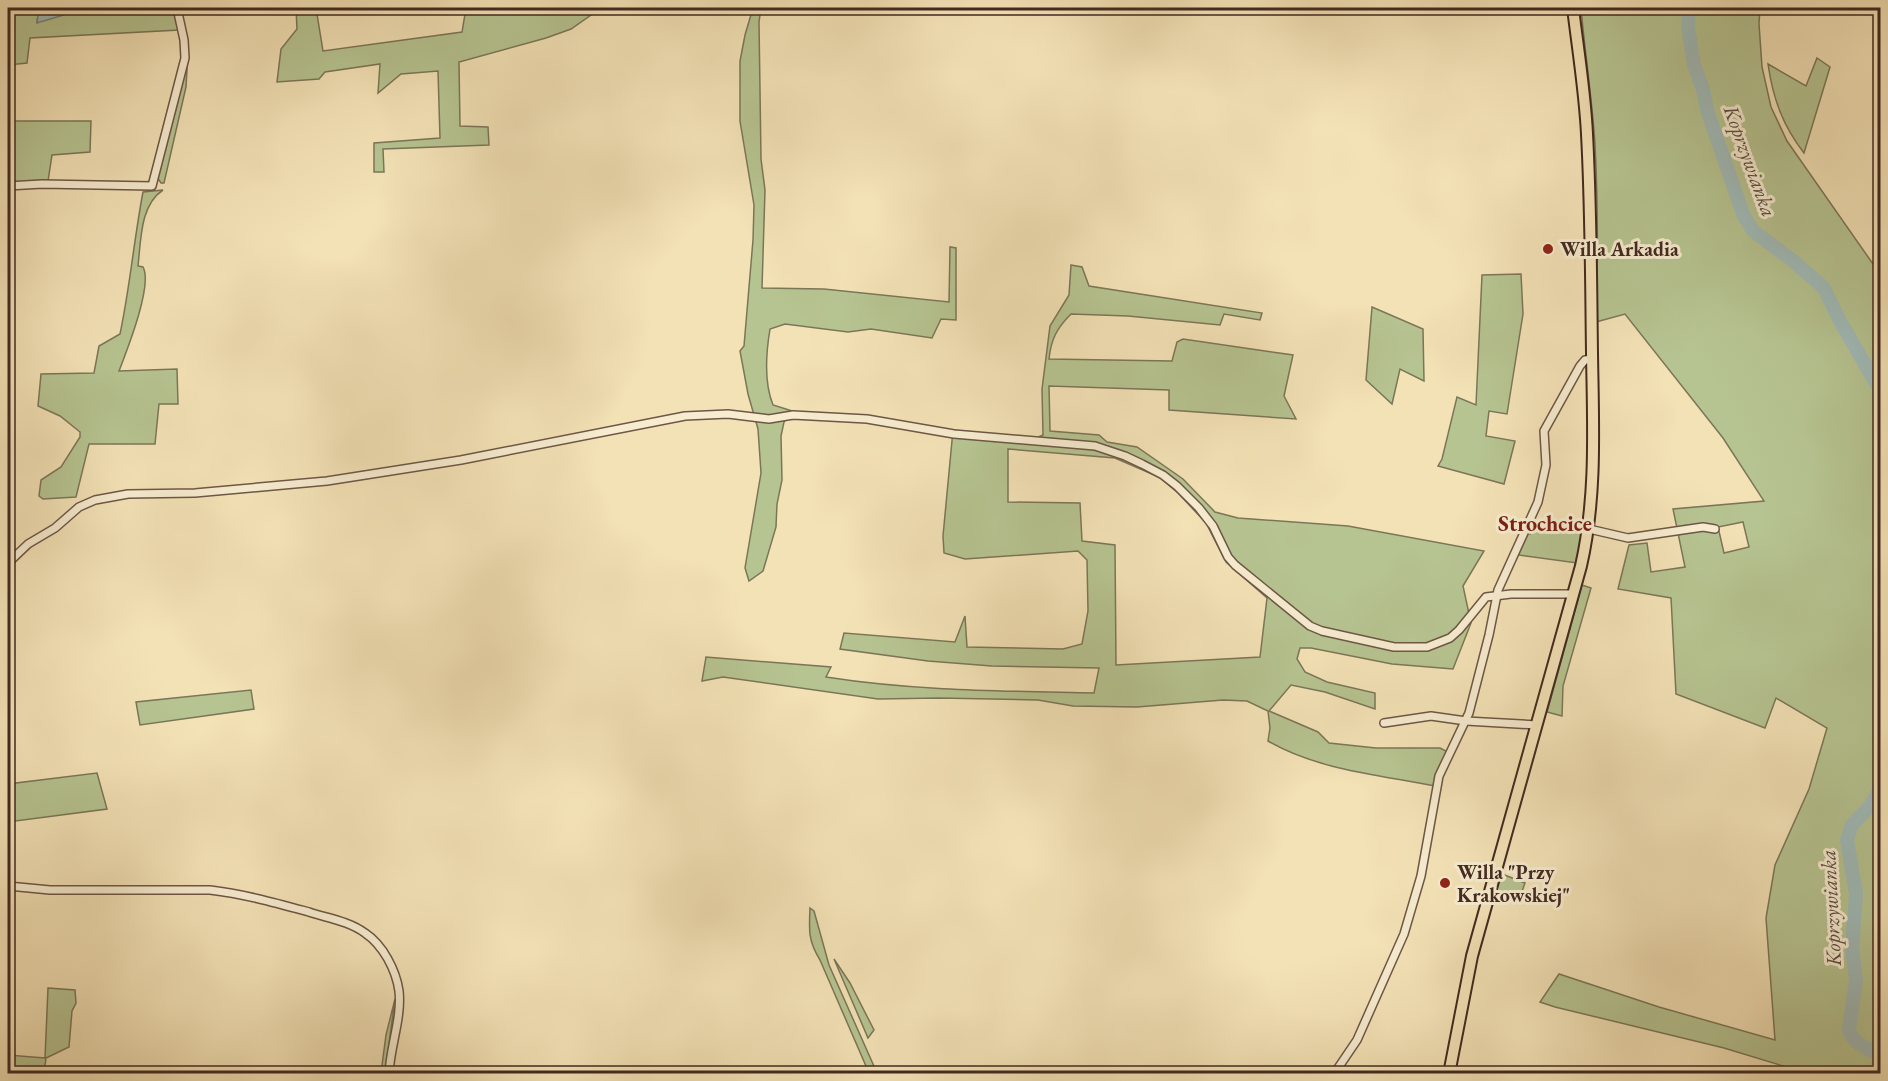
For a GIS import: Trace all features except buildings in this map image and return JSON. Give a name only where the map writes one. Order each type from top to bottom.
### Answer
[{"type":"main road","points":[[1449,1074],[1472,956],[1589,529],[1592,488],[1592,359],[1587,132],[1573,8]]},
{"type":"street","points":[[8,186],[42,184],[152,186],[184,58],[184,40],[177,8]]},
{"type":"street","points":[[1334,1074],[1357,1040],[1404,934],[1421,876],[1440,776],[1466,721],[1497,596],[1538,502],[1546,465],[1543,437],[1545,428],[1580,366],[1585,360],[1592,359]]},
{"type":"street","points":[[8,563],[28,544],[55,528],[80,507],[95,500],[327,481],[461,460],[685,416],[728,414],[769,419],[793,415],[867,419],[954,434],[1087,445],[1125,456],[1177,486],[1213,526],[1228,557],[1235,565],[1301,620],[1322,631],[1394,647],[1426,647],[1450,638],[1483,599],[1497,596],[1573,594]]},
{"type":"street","points":[[1589,529],[1628,538],[1703,527],[1716,529]]},
{"type":"street","points":[[1384,723],[1431,716],[1466,721],[1537,725]]},
{"type":"street","points":[[8,886],[50,890],[210,890],[282,905],[357,928],[379,947],[391,968],[399,990],[389,1074]]},
{"type":"green space","points":[[8,8],[39,8],[37,22],[87,8],[173,8],[179,30],[30,38],[27,63],[8,65]]},
{"type":"green space","points":[[296,8],[316,8],[323,51],[462,32],[466,8],[601,8],[571,29],[459,62],[460,126],[488,127],[489,145],[383,149],[384,172],[374,172],[374,143],[440,138],[438,71],[401,74],[378,93],[380,64],[325,72],[319,79],[277,82],[281,49],[297,29]]},
{"type":"green space","points":[[753,8],[761,8],[759,22],[761,159],[765,190],[762,288],[824,289],[949,302],[950,247],[956,248],[956,320],[941,319],[932,338],[871,329],[848,332],[785,324],[770,329],[767,368],[770,396],[773,405],[792,411],[784,422],[781,436],[782,480],[777,504],[776,527],[763,571],[749,581],[745,568],[761,473],[758,429],[748,394],[740,351],[744,346],[754,205],[740,121],[740,61]]},
{"type":"green space","points":[[1581,8],[1760,8],[1762,67],[1771,107],[1787,141],[1880,274],[1880,1073],[1786,1073],[1783,1066],[1724,1048],[1540,1002],[1559,974],[1659,1007],[1775,1040],[1766,918],[1775,865],[1809,789],[1827,728],[1776,698],[1765,728],[1676,694],[1671,598],[1618,589],[1629,545],[1647,543],[1651,572],[1685,567],[1673,509],[1764,501],[1723,438],[1625,314],[1596,322],[1595,144]],"holes":[[[1743,522],[1749,547],[1724,553],[1718,527]]]},
{"type":"green space","points":[[188,53],[186,87],[164,183],[161,183],[157,177]]},
{"type":"green space","points":[[1817,58],[1830,67],[1804,153],[1790,133],[1780,112],[1768,64],[1806,86]]},
{"type":"green space","points":[[8,121],[91,121],[90,152],[52,155],[48,181],[8,183]]},
{"type":"green space","points":[[163,190],[150,205],[143,224],[138,266],[143,267],[145,288],[138,318],[119,371],[177,369],[178,404],[159,404],[155,444],[89,444],[76,497],[43,499],[39,496],[41,480],[61,467],[80,437],[80,432],[60,416],[38,406],[41,374],[94,373],[99,346],[120,334],[143,192]]},
{"type":"green space","points":[[1071,265],[1082,267],[1089,286],[1262,313],[1260,320],[1224,314],[1220,325],[1128,316],[1071,314],[1056,334],[1049,359],[1172,361],[1177,342],[1183,339],[1293,355],[1284,396],[1296,419],[1169,410],[1169,390],[1049,386],[1050,431],[1099,435],[1107,442],[1137,447],[1183,479],[1215,512],[1238,518],[1348,526],[1484,551],[1463,586],[1471,623],[1453,669],[1392,664],[1311,648],[1300,648],[1297,659],[1305,672],[1327,682],[1375,693],[1375,709],[1325,692],[1291,685],[1269,711],[1318,732],[1329,743],[1376,748],[1440,748],[1448,752],[1435,786],[1349,770],[1287,751],[1268,741],[1270,728],[1268,711],[1247,701],[1223,700],[1137,707],[1073,706],[1038,700],[878,699],[723,677],[702,681],[706,657],[831,667],[826,677],[859,682],[960,690],[1094,693],[1099,668],[992,666],[928,661],[840,649],[844,633],[955,642],[965,616],[967,647],[1063,649],[1082,644],[1088,611],[1087,560],[1078,551],[965,559],[944,553],[943,536],[953,430],[1036,438],[1043,435],[1042,389],[1050,326],[1069,295]],"holes":[[[1008,449],[1115,458],[1159,477],[1178,493],[1206,523],[1226,562],[1267,598],[1260,657],[1116,665],[1115,545],[1082,541],[1080,503],[1008,502]]]},
{"type":"green space","points":[[1521,274],[1523,314],[1507,414],[1489,411],[1486,436],[1515,441],[1504,484],[1438,466],[1442,459],[1457,397],[1476,405],[1482,275]]},
{"type":"green space","points":[[1372,307],[1423,329],[1424,381],[1400,369],[1392,404],[1366,380]]},
{"type":"green space","points":[[1537,521],[1582,532],[1577,563],[1511,554],[1522,531],[1530,534]]},
{"type":"green space","points":[[1582,585],[1591,588],[1563,686],[1562,716],[1547,712]]},
{"type":"green space","points":[[251,690],[254,709],[140,725],[136,702]]},
{"type":"green space","points":[[97,773],[107,809],[8,822],[8,784]]},
{"type":"green space","points":[[1502,874],[1525,883],[1520,897],[1496,892]]},
{"type":"green space","points":[[810,908],[814,911],[829,965],[877,1073],[869,1073],[813,947]]},
{"type":"green space","points":[[834,959],[850,983],[874,1030],[868,1038]]},
{"type":"green space","points":[[48,988],[75,990],[76,1003],[72,1011],[69,1047],[46,1058],[44,1073],[8,1073],[8,1055],[45,1058]]},
{"type":"green space","points":[[395,999],[385,1073],[381,1073],[386,1035]]},
{"type":"water","points":[[39,8],[87,8],[37,23]]},
{"type":"waterway","name":"Koprzywianka","points":[[1689,8],[1688,27],[1694,65],[1743,214],[1753,231],[1792,260],[1824,288],[1840,321],[1880,390]]},
{"type":"waterway","name":"Koprzywianka","points":[[1880,788],[1871,805],[1852,825],[1847,840],[1856,894],[1852,947],[1856,981],[1849,1029],[1857,1042],[1880,1055]]},
{"type":"place","name":"Willa Arkadia","points":[[1548,249]]},
{"type":"place","name":"Willa \"Przy Krakowskiej\"","points":[[1445,883]]},
{"type":"district","name":"Strochcice","points":[[1545,523]]}]
